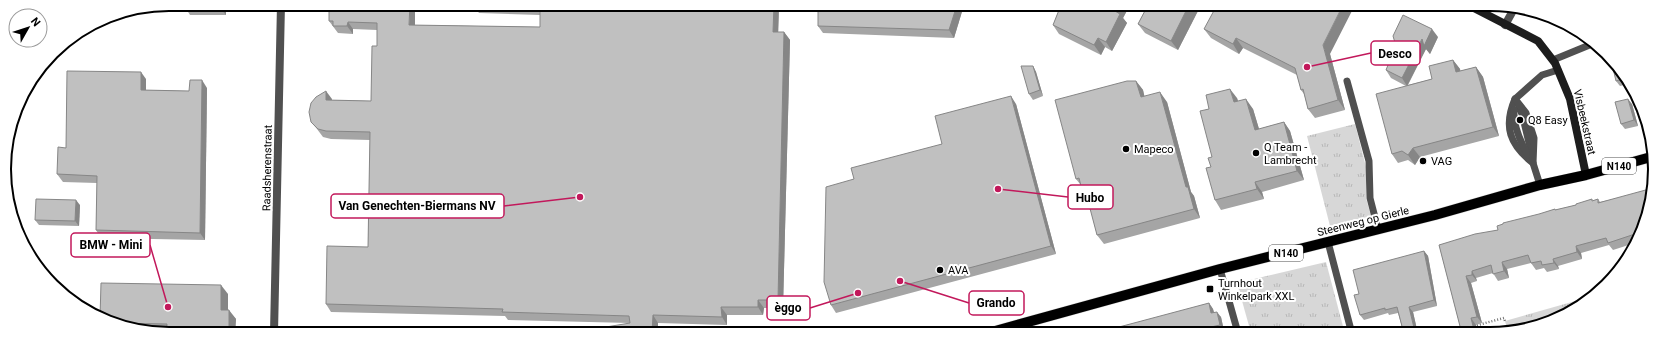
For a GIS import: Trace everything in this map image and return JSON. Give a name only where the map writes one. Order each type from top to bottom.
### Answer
[{"type":"main road","name":"Steenweg op Gierle","points":[[1010,327],[1220,269],[1378,230],[1540,185],[1586,175],[1648,158]]},
{"type":"street","name":"Raadsherenstraat","points":[[274,327],[281,11]]},
{"type":"street","name":"Visbeekstraat","points":[[1479,11],[1538,41],[1553,60],[1570,99],[1586,175]]},
{"type":"street","points":[[1506,25],[1512,12]]},
{"type":"lane","points":[[1553,60],[1588,46]]},
{"type":"lane","points":[[1533,163],[1514,143],[1508,123],[1515,99],[1542,75],[1558,70]]},
{"type":"lane","points":[[1346,81],[1369,161],[1370,198],[1378,230]]},
{"type":"lane","points":[[1515,99],[1526,113],[1534,138],[1533,163],[1540,185]]},
{"type":"lane","points":[[1328,242],[1350,327]]},
{"type":"lane","points":[[1220,269],[1236,327]]},
{"type":"path","points":[[1471,327],[1504,318],[1505,321]]},
{"type":"green space","points":[[1355,124],[1366,167],[1366,198],[1371,216],[1330,226],[1307,136]]},
{"type":"green space","points":[[1326,262],[1343,327],[1249,327],[1237,283]]},
{"type":"green space","points":[[1577,300],[1560,311],[1531,322],[1506,326],[1505,321]]},
{"type":"building","points":[[329,11],[410,11],[409,25],[540,27],[540,11],[774,11],[773,32],[784,32],[778,300],[758,300],[758,307],[721,307],[722,317],[653,315],[652,327],[606,327],[630,323],[629,316],[502,312],[503,309],[326,304],[327,246],[368,247],[370,132],[326,131],[318,129],[311,122],[309,112],[311,103],[316,97],[326,91],[326,100],[371,101],[372,46],[377,46],[377,23],[348,22],[347,26],[333,26],[333,21],[329,21]]},
{"type":"building","points":[[818,11],[955,11],[949,30],[818,26]]},
{"type":"building","points":[[1059,11],[1115,11],[1120,14],[1106,42],[1098,38],[1094,45],[1053,25]]},
{"type":"building","points":[[1145,11],[1186,11],[1171,41],[1138,24]]},
{"type":"building","points":[[1214,11],[1340,11],[1323,45],[1338,100],[1308,109],[1303,89],[1301,90],[1295,68],[1236,38],[1233,44],[1204,29]]},
{"type":"building","points":[[1403,15],[1432,29],[1424,46],[1422,39],[1402,78],[1386,70],[1387,64],[1396,46],[1393,36]]},
{"type":"building","points":[[1453,60],[1456,72],[1476,67],[1493,127],[1413,148],[1408,155],[1402,151],[1392,154],[1376,94],[1432,79],[1429,66]]},
{"type":"building","points":[[1021,66],[1033,66],[1040,90],[1029,94]]},
{"type":"building","points":[[67,71],[141,72],[141,90],[189,91],[190,80],[202,80],[200,233],[96,230],[97,176],[57,174],[58,147],[66,148]]},
{"type":"building","points":[[1614,71],[1620,80],[1616,81]]},
{"type":"building","name":"Mapeco","points":[[1127,81],[1136,81],[1141,97],[1160,92],[1186,187],[1188,187],[1194,209],[1097,235],[1088,201],[1085,202],[1079,178],[1076,179],[1055,100]]},
{"type":"building","name":"Q Team - Lambrecht","points":[[1230,89],[1234,102],[1246,99],[1255,130],[1284,122],[1297,171],[1255,182],[1257,189],[1215,200],[1206,168],[1211,167],[1208,158],[1212,157],[1200,111],[1209,109],[1206,95]]},
{"type":"building","points":[[1011,96],[1051,246],[831,305],[824,282],[826,187],[854,179],[851,168],[942,144],[935,116]]},
{"type":"building","points":[[1628,99],[1634,120],[1621,124],[1615,102]]},
{"type":"building","points":[[1647,190],[1643,210],[1634,234],[1608,243],[1606,238],[1576,246],[1577,252],[1553,259],[1554,263],[1542,265],[1541,261],[1531,263],[1528,255],[1502,262],[1504,271],[1493,274],[1491,265],[1472,271],[1472,275],[1466,276],[1477,317],[1471,318],[1473,327],[1460,327],[1439,245],[1475,234],[1498,230],[1497,226],[1503,223],[1576,205],[1592,199],[1592,201],[1598,199],[1598,203]]},
{"type":"building","points":[[36,199],[76,200],[75,221],[35,220]]},
{"type":"building","points":[[1424,251],[1434,300],[1409,307],[1414,327],[1402,327],[1397,307],[1385,310],[1385,308],[1360,315],[1354,295],[1359,294],[1353,270]]},
{"type":"building","points":[[101,283],[221,285],[221,310],[229,310],[229,327],[167,327],[167,324],[135,323],[118,319],[100,311]]},
{"type":"building","points":[[1209,303],[1211,313],[1217,312],[1220,325],[1211,327],[1119,327]]},
{"type":"place","name":"Desco","points":[[1307,67]]},
{"type":"place","name":"Q8 Easy","points":[[1520,120]]},
{"type":"place","name":"Mapeco","points":[[1126,149]]},
{"type":"place","name":"Q Team - Lambrecht","points":[[1256,153]]},
{"type":"place","name":"VAG","points":[[1423,161]]},
{"type":"place","name":"Hubo","points":[[998,189]]},
{"type":"place","name":"Van Genechten-Biermans NV","points":[[580,197]]},
{"type":"place","name":"AVA","points":[[940,270]]},
{"type":"place","name":"Grando","points":[[900,281]]},
{"type":"place","name":"Turnhout Winkelpark XXL","points":[[1210,289]]},
{"type":"place","name":"èggo","points":[[858,293]]},
{"type":"place","name":"BMW - Mini","points":[[168,307]]}]
